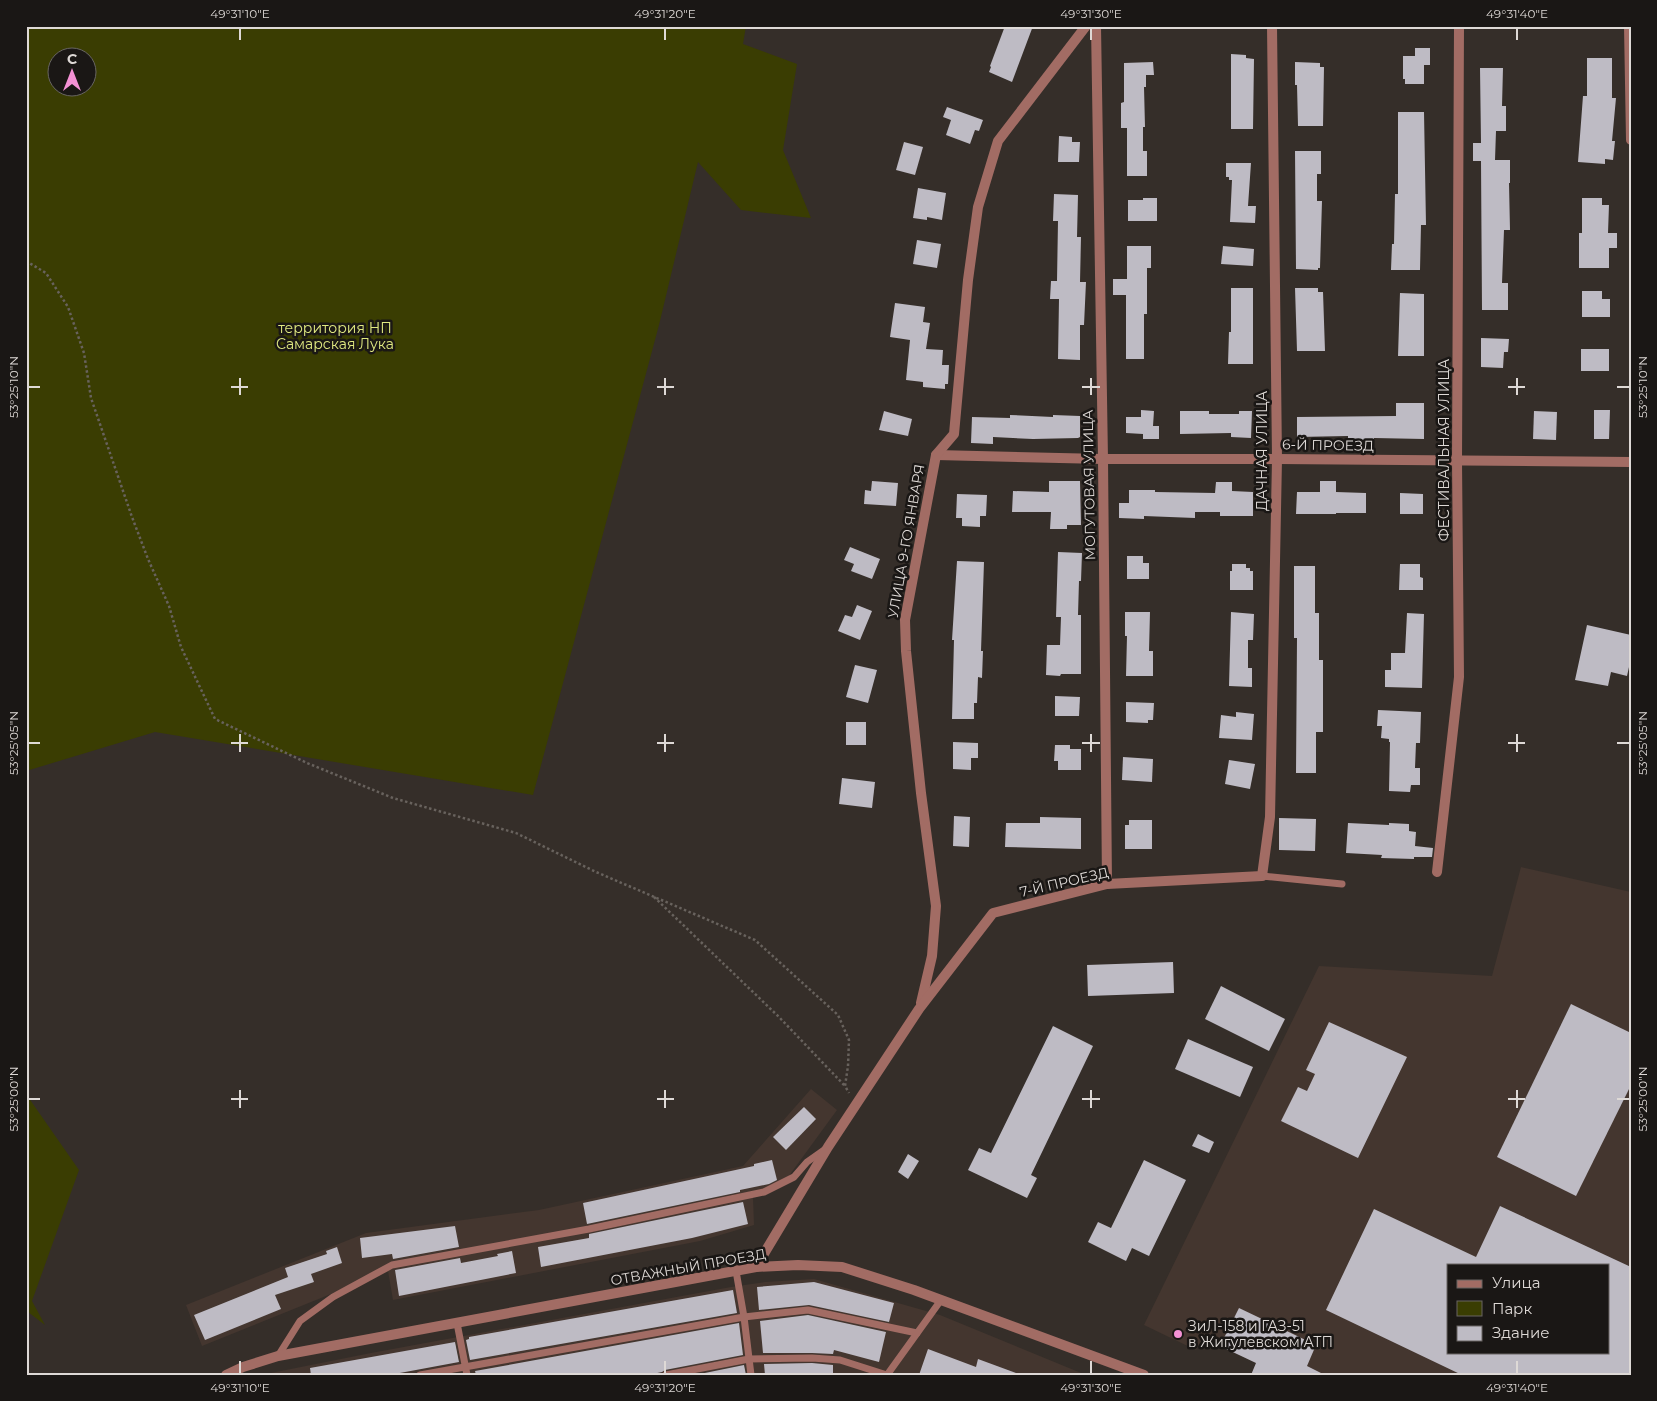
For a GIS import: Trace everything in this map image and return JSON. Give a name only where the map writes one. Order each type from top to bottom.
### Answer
[{"type":"street","name":"УЛИЦА 9-ГО ЯНВАРЯ","points":[[919,1008],[932,956],[936,906],[921,792],[906,651],[905,620],[936,455],[954,434],[968,280],[978,207],[998,141],[1086,26]]},
{"type":"street","name":"МОГУТОВАЯ УЛИЦА","points":[[1096,26],[1107,884]]},
{"type":"street","name":"ДАЧНАЯ УЛИЦА","points":[[1262,876],[1270,817],[1277,459],[1272,26]]},
{"type":"street","name":"ФЕСТИВАЛЬНАЯ УЛИЦА","points":[[1437,872],[1459,677],[1457,461],[1459,26]]},
{"type":"street","points":[[1629,26],[1631,140]]},
{"type":"street","name":"6-Й ПРОЕЗД","points":[[936,455],[1103,459],[1631,462]]},
{"type":"street","name":"7-Й ПРОЕЗД","points":[[919,1008],[992,913],[1107,884],[1262,876]]},
{"type":"street","points":[[756,1267],[828,1147],[919,1008]]},
{"type":"street","name":"ОТВАЖНЫЙ ПРОЕЗД","points":[[226,1375],[243,1367],[278,1356],[756,1267],[798,1265],[842,1267],[941,1300],[1144,1375]]},
{"type":"lane","points":[[1262,876],[1342,884]]},
{"type":"lane","points":[[278,1356],[300,1321],[333,1297],[392,1265],[589,1229],[764,1192],[794,1177],[808,1162],[828,1147]]},
{"type":"lane","points":[[736,1271],[751,1375]]},
{"type":"lane","points":[[666,1375],[749,1359],[812,1358],[840,1360],[887,1375],[941,1300]]},
{"type":"lane","points":[[420,1375],[467,1371],[744,1317],[808,1310],[917,1333]]},
{"type":"lane","points":[[456,1323],[467,1371]]},
{"type":"path","points":[[26,261],[46,273],[68,307],[84,353],[91,398],[126,500],[148,559],[169,606],[181,647],[215,719],[307,763],[393,798],[516,833],[596,872],[755,940],[838,1015],[849,1040],[845,1086]]},
{"type":"path","points":[[652,895],[779,1018],[845,1086],[856,1105]]},
{"type":"shaded area","points":[[1521,867],[1631,892],[1631,1375],[1251,1375],[1256,1363],[1203,1337],[1196,1350],[1144,1325],[1319,966],[1492,976]]},
{"type":"shaded area","points":[[811,1089],[837,1110],[783,1184],[753,1197],[754,1225],[700,1241],[393,1300],[388,1271],[202,1346],[186,1305],[366,1233],[539,1210],[743,1166]]},
{"type":"shaded area","points":[[814,1279],[940,1315],[1086,1375],[261,1375],[731,1287],[765,1282]]},
{"type":"green space","name":"территория НП Самарская Лука","points":[[26,26],[746,26],[743,44],[797,64],[783,150],[811,218],[741,210],[698,162],[659,325],[533,795],[155,732],[26,771]]},
{"type":"green space","points":[[26,1094],[79,1170],[32,1301],[45,1325],[28,1312],[26,1317]]},
{"type":"building","points":[[1005,26],[1033,26],[1012,82],[989,72]]},
{"type":"building","points":[[1415,48],[1430,48],[1430,65],[1424,65],[1424,84],[1405,84],[1405,79],[1403,79],[1403,56],[1415,56]]},
{"type":"building","points":[[1231,54],[1246,55],[1246,58],[1254,59],[1253,129],[1231,129]]},
{"type":"building","points":[[1587,58],[1612,58],[1612,98],[1616,98],[1612,141],[1615,141],[1613,160],[1605,159],[1605,164],[1578,162],[1583,96],[1587,96]]},
{"type":"building","points":[[1153,62],[1154,75],[1146,75],[1146,87],[1144,87],[1145,127],[1143,127],[1143,151],[1147,151],[1147,176],[1127,176],[1127,128],[1121,128],[1121,103],[1124,102],[1124,63]]},
{"type":"building","points":[[1295,62],[1320,63],[1320,67],[1324,67],[1323,126],[1298,126]]},
{"type":"building","points":[[1480,68],[1503,68],[1502,106],[1506,106],[1506,131],[1496,131],[1495,160],[1510,160],[1510,230],[1504,230],[1502,283],[1508,283],[1508,310],[1482,310],[1481,161],[1473,161],[1473,143],[1481,143]]},
{"type":"building","points":[[947,107],[983,120],[979,131],[975,130],[970,144],[946,135],[951,120],[943,117]]},
{"type":"building","points":[[1398,112],[1424,112],[1426,225],[1421,225],[1420,270],[1391,270],[1392,244],[1394,244],[1395,194],[1398,194]]},
{"type":"building","points":[[1059,136],[1072,137],[1072,142],[1080,142],[1079,162],[1058,162]]},
{"type":"building","points":[[904,142],[923,147],[915,175],[896,170]]},
{"type":"building","points":[[1295,151],[1321,151],[1321,174],[1317,174],[1317,201],[1322,201],[1320,268],[1318,270],[1296,269]]},
{"type":"building","points":[[1226,163],[1251,163],[1248,206],[1256,206],[1255,223],[1230,222],[1232,180],[1226,177]]},
{"type":"building","points":[[918,188],[946,193],[942,220],[927,217],[927,220],[913,218]]},
{"type":"building","points":[[1054,194],[1078,195],[1077,237],[1081,237],[1080,282],[1086,282],[1084,325],[1080,325],[1080,360],[1058,359],[1059,299],[1050,299],[1051,281],[1057,281],[1058,221],[1053,221]]},
{"type":"building","points":[[1143,198],[1157,198],[1157,221],[1128,221],[1128,200],[1143,200]]},
{"type":"building","points":[[1582,198],[1602,198],[1602,205],[1609,205],[1608,233],[1617,233],[1617,248],[1609,248],[1609,268],[1579,268]]},
{"type":"building","points":[[917,240],[941,244],[937,268],[913,264]]},
{"type":"building","points":[[1127,246],[1151,246],[1151,268],[1147,268],[1147,314],[1144,314],[1144,359],[1126,359],[1126,295],[1113,295],[1113,279],[1127,279]]},
{"type":"building","points":[[1223,246],[1254,249],[1253,266],[1221,264]]},
{"type":"building","points":[[1231,288],[1253,288],[1253,364],[1228,364],[1229,332],[1231,332]]},
{"type":"building","points":[[1295,288],[1318,288],[1318,292],[1323,292],[1325,351],[1297,351]]},
{"type":"building","points":[[1582,291],[1602,291],[1602,299],[1610,299],[1610,317],[1582,317]]},
{"type":"building","points":[[1400,293],[1424,294],[1424,356],[1398,356]]},
{"type":"building","points":[[895,303],[925,307],[923,322],[930,323],[926,349],[943,350],[942,365],[949,365],[948,384],[945,384],[945,389],[923,387],[923,382],[906,380],[910,340],[890,337]]},
{"type":"building","points":[[1481,338],[1509,339],[1508,352],[1504,352],[1503,368],[1481,367]]},
{"type":"building","points":[[1581,349],[1609,349],[1609,371],[1581,371]]},
{"type":"building","points":[[1396,403],[1424,403],[1424,439],[1374,438],[1374,440],[1348,440],[1348,436],[1297,437],[1297,417],[1396,416]]},
{"type":"building","points":[[1141,410],[1154,411],[1153,426],[1159,426],[1159,439],[1143,439],[1143,434],[1126,433],[1126,417],[1141,417]]},
{"type":"building","points":[[1594,410],[1610,410],[1609,439],[1594,439]]},
{"type":"building","points":[[884,411],[912,419],[908,436],[879,430]]},
{"type":"building","points":[[1180,411],[1209,411],[1209,414],[1239,414],[1239,411],[1252,411],[1251,438],[1231,437],[1231,433],[1180,434]]},
{"type":"building","points":[[1534,411],[1557,412],[1556,440],[1533,439]]},
{"type":"building","points":[[1010,415],[1080,416],[1080,437],[1033,439],[993,437],[993,444],[971,443],[972,417],[1010,418]]},
{"type":"building","points":[[872,481],[898,483],[896,506],[864,504],[865,490],[871,491]]},
{"type":"building","points":[[1049,481],[1080,481],[1081,525],[1067,525],[1067,529],[1050,529],[1051,512],[1012,512],[1013,491],[1049,492]]},
{"type":"building","points":[[1320,481],[1336,481],[1336,492],[1366,493],[1366,513],[1296,514],[1297,492],[1320,492]]},
{"type":"building","points":[[1216,482],[1232,482],[1232,491],[1253,492],[1253,516],[1220,516],[1220,512],[1195,512],[1195,518],[1144,516],[1144,519],[1119,518],[1119,503],[1129,503],[1129,490],[1215,493]]},
{"type":"building","points":[[1400,493],[1423,494],[1423,514],[1400,514]]},
{"type":"building","points":[[957,494],[987,495],[986,516],[980,516],[980,527],[962,526],[962,518],[956,518]]},
{"type":"building","points":[[850,547],[880,559],[872,579],[851,571],[854,564],[844,560]]},
{"type":"building","points":[[1058,552],[1082,553],[1078,615],[1081,615],[1081,674],[1046,675],[1047,645],[1060,645],[1061,617],[1056,617]]},
{"type":"building","points":[[1127,556],[1143,556],[1143,563],[1149,563],[1149,579],[1127,579]]},
{"type":"building","points":[[957,561],[984,562],[982,678],[978,677],[977,703],[974,703],[974,719],[952,719],[954,640],[952,640]]},
{"type":"building","points":[[1232,564],[1246,564],[1246,568],[1250,568],[1250,571],[1253,571],[1253,590],[1230,590]]},
{"type":"building","points":[[1400,564],[1420,564],[1423,590],[1399,590]]},
{"type":"building","points":[[1294,566],[1315,566],[1315,613],[1319,613],[1319,660],[1323,660],[1323,732],[1316,732],[1316,773],[1296,773],[1297,638],[1294,638]]},
{"type":"building","points":[[857,605],[872,611],[860,640],[838,631],[845,615],[852,617]]},
{"type":"building","points":[[1125,612],[1150,612],[1149,651],[1153,651],[1153,676],[1126,676],[1127,636],[1125,636]]},
{"type":"building","points":[[1231,612],[1254,614],[1253,640],[1248,640],[1248,668],[1252,668],[1252,687],[1229,686]]},
{"type":"building","points":[[1407,613],[1424,614],[1422,688],[1385,687],[1385,670],[1391,670],[1391,653],[1405,653]]},
{"type":"building","points":[[1587,625],[1631,635],[1631,658],[1627,676],[1611,672],[1608,686],[1575,680]]},
{"type":"building","points":[[855,665],[877,670],[868,703],[846,697]]},
{"type":"building","points":[[1055,696],[1080,697],[1079,716],[1055,716]]},
{"type":"building","points":[[1126,702],[1154,703],[1153,720],[1148,720],[1148,723],[1126,722]]},
{"type":"building","points":[[1378,710],[1421,712],[1420,743],[1416,743],[1415,768],[1420,768],[1420,785],[1411,785],[1410,792],[1389,791],[1390,742],[1389,739],[1381,738],[1382,726],[1377,726]]},
{"type":"building","points":[[1236,712],[1254,714],[1252,740],[1219,738],[1221,715],[1236,717]]},
{"type":"building","points":[[846,722],[866,722],[866,745],[846,745]]},
{"type":"building","points":[[953,742],[978,743],[978,758],[971,758],[971,770],[953,769]]},
{"type":"building","points":[[1055,745],[1070,745],[1070,749],[1081,749],[1081,770],[1058,770],[1058,761],[1054,761]]},
{"type":"building","points":[[1123,757],[1153,759],[1152,782],[1122,780]]},
{"type":"building","points":[[1229,760],[1255,764],[1250,789],[1225,784]]},
{"type":"building","points":[[842,778],[875,782],[872,808],[839,804]]},
{"type":"building","points":[[954,816],[970,817],[969,847],[953,846]]},
{"type":"building","points":[[1040,817],[1081,818],[1081,849],[1005,847],[1006,823],[1040,823]]},
{"type":"building","points":[[1279,818],[1316,819],[1315,851],[1279,850]]},
{"type":"building","points":[[1129,820],[1152,820],[1152,849],[1125,849],[1125,825],[1129,825]]},
{"type":"building","points":[[1348,823],[1409,824],[1409,831],[1416,832],[1415,846],[1433,848],[1432,857],[1414,857],[1414,859],[1381,858],[1382,855],[1346,853]]},
{"type":"building","points":[[1173,962],[1174,993],[1088,996],[1087,965]]},
{"type":"building","points":[[1221,986],[1285,1019],[1269,1051],[1205,1019]]},
{"type":"building","points":[[1571,1004],[1631,1033],[1631,1085],[1576,1196],[1497,1157]]},
{"type":"building","points":[[1329,1022],[1407,1057],[1358,1158],[1281,1121],[1298,1087],[1307,1091],[1315,1074],[1306,1070]]},
{"type":"building","points":[[1053,1026],[1093,1046],[1031,1175],[1037,1178],[1027,1198],[968,1170],[979,1148],[991,1153]]},
{"type":"building","points":[[1188,1039],[1253,1067],[1240,1097],[1175,1069]]},
{"type":"building","points":[[804,1107],[816,1119],[786,1150],[773,1137]]},
{"type":"building","points":[[1198,1134],[1214,1142],[1209,1153],[1192,1146]]},
{"type":"building","points":[[908,1154],[919,1161],[908,1179],[898,1172]]},
{"type":"building","points":[[772,1160],[777,1180],[769,1184],[740,1190],[740,1192],[587,1224],[583,1203],[754,1166],[754,1164]]},
{"type":"building","points":[[1144,1160],[1186,1180],[1149,1256],[1132,1248],[1126,1261],[1088,1242],[1098,1222],[1111,1228]]},
{"type":"building","points":[[743,1202],[748,1224],[692,1238],[541,1267],[538,1247],[589,1238],[589,1234]]},
{"type":"building","points":[[1500,1206],[1631,1267],[1631,1375],[1462,1375],[1326,1310],[1374,1209],[1476,1257]]},
{"type":"building","points":[[455,1226],[459,1247],[393,1259],[392,1254],[362,1258],[360,1238]]},
{"type":"building","points":[[337,1247],[342,1263],[311,1274],[314,1282],[275,1295],[281,1309],[205,1340],[194,1315],[288,1277],[285,1268],[327,1254],[326,1251]]},
{"type":"building","points":[[512,1251],[516,1273],[399,1296],[395,1270],[460,1258],[461,1263],[498,1256],[497,1254]]},
{"type":"building","points":[[814,1282],[894,1303],[889,1322],[809,1305],[759,1310],[757,1287]]},
{"type":"building","points":[[733,1290],[737,1313],[470,1360],[466,1340],[469,1337]]},
{"type":"building","points":[[1239,1308],[1316,1345],[1307,1366],[1325,1375],[1251,1375],[1256,1363],[1220,1346]]},
{"type":"building","points":[[808,1315],[886,1332],[879,1362],[834,1350],[833,1354],[763,1353],[760,1321]]},
{"type":"building","points":[[739,1323],[743,1355],[648,1375],[476,1375],[475,1371]]},
{"type":"building","points":[[455,1342],[459,1362],[389,1375],[311,1375],[310,1368]]},
{"type":"building","points":[[928,1349],[976,1367],[978,1359],[1016,1373],[1016,1375],[919,1375]]},
{"type":"building","points":[[812,1363],[833,1365],[833,1375],[765,1375],[764,1364]]},
{"type":"building","points":[[744,1365],[746,1375],[695,1375]]},
{"type":"place","name":"ЗиЛ-158 и ГАЗ-51 в Жигулевском АТП","points":[[1178,1334]]}]
